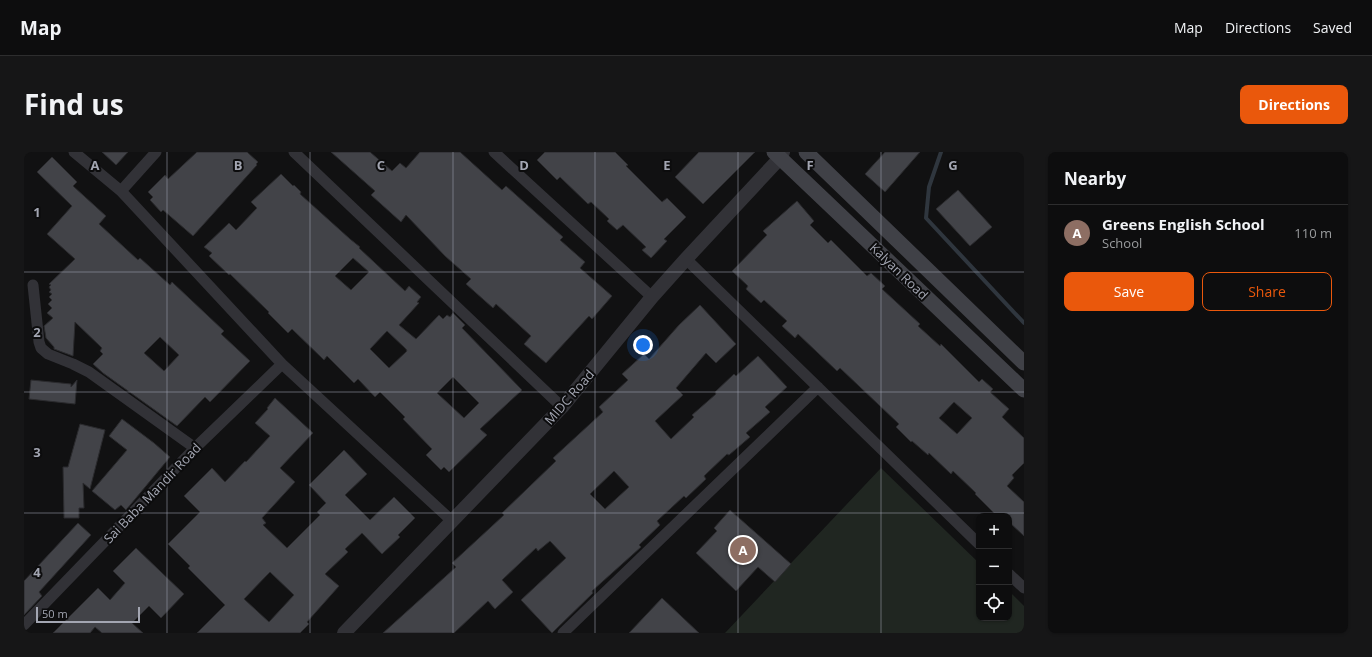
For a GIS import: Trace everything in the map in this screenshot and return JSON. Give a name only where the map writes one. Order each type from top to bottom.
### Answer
[{"type":"main road","name":"Kalyan Road","points":[[806,152],[1024,363]]},
{"type":"main road","name":"Kalyan Road","points":[[779,154],[1024,390]]},
{"type":"street","points":[[74,152],[121,191],[282,364],[452,521]]},
{"type":"street","points":[[121,191],[156,152]]},
{"type":"street","points":[[294,152],[562,407]]},
{"type":"street","points":[[494,152],[652,297]]},
{"type":"street","name":"MIDC Road","points":[[344,633],[562,407],[652,297],[779,154]]},
{"type":"street","points":[[686,259],[976,541]]},
{"type":"street","points":[[33,285],[38,342],[41,348],[48,354],[89,372],[195,448]]},
{"type":"street","name":"Sai Baba Mandir Road","points":[[24,625],[195,448],[282,364]]},
{"type":"street","points":[[563,633],[818,387]]},
{"type":"street","points":[[1012,577],[1024,588]]},
{"type":"shaded area","points":[[881,468],[976,560],[976,621],[1012,621],[1012,594],[1024,606],[1024,633],[725,633]]},
{"type":"building","points":[[102,152],[128,152],[116,165]]},
{"type":"building","points":[[197,152],[247,152],[258,162],[256,164],[257,165],[193,236],[163,210],[161,212],[150,200],[153,197],[148,192],[165,175],[168,179]]},
{"type":"building","points":[[331,152],[370,152],[392,171],[400,163],[406,168],[420,152],[460,152],[502,190],[506,186],[563,237],[560,240],[585,262],[580,268],[612,296],[592,319],[589,316],[546,363],[524,344],[531,336],[496,304],[493,308],[466,284],[471,279],[445,256],[406,215],[401,222],[371,195],[375,191]]},
{"type":"building","points":[[545,152],[615,152],[628,165],[626,166],[662,202],[667,198],[686,217],[664,239],[667,241],[651,258],[642,250],[646,247],[623,225],[617,230],[607,221],[609,219],[591,202],[588,204],[560,177],[557,180],[537,160]]},
{"type":"building","points":[[699,152],[755,152],[703,204],[675,177]]},
{"type":"building","points":[[885,152],[920,152],[885,192],[865,174]]},
{"type":"building","points":[[52,157],[77,182],[73,186],[106,216],[99,224],[138,260],[140,258],[170,285],[172,282],[224,331],[221,334],[250,361],[210,402],[205,397],[177,426],[103,373],[93,364],[103,354],[100,351],[102,348],[75,322],[73,356],[54,349],[46,338],[44,326],[53,318],[47,313],[52,308],[48,304],[52,300],[49,297],[52,294],[49,292],[51,290],[49,287],[51,285],[49,284],[75,259],[47,234],[72,206],[37,172]],"holes":[[[160,337],[179,355],[164,371],[144,353]]]},
{"type":"building","points":[[281,174],[301,192],[300,194],[360,247],[359,248],[405,291],[409,286],[421,297],[417,302],[419,303],[399,325],[416,339],[439,315],[443,319],[447,315],[450,317],[453,313],[465,325],[462,328],[522,390],[480,429],[487,435],[449,472],[444,467],[441,470],[426,455],[432,449],[403,419],[405,417],[380,392],[375,397],[358,379],[354,383],[327,356],[324,360],[292,329],[288,333],[268,313],[269,312],[209,256],[212,253],[204,247],[229,223],[236,230],[257,208],[251,202]],"holes":[[[353,258],[369,272],[351,290],[335,276]],[[387,331],[407,351],[389,368],[370,349]],[[453,377],[479,403],[464,418],[437,393]]]},
{"type":"building","points":[[958,190],[992,227],[970,246],[936,209]]},
{"type":"building","points":[[797,201],[814,221],[810,225],[828,243],[831,240],[867,276],[871,273],[885,286],[882,289],[920,324],[918,326],[940,346],[941,344],[979,382],[982,379],[993,389],[990,392],[1009,409],[1002,417],[1024,438],[1024,463],[1012,475],[1014,478],[1007,486],[1024,502],[1024,536],[1012,525],[1012,513],[994,513],[953,471],[951,474],[929,453],[928,455],[912,441],[911,442],[896,427],[899,424],[840,368],[837,371],[798,334],[795,338],[782,326],[787,321],[764,300],[761,303],[746,289],[748,286],[732,271],[767,235],[763,231]],"holes":[[[954,402],[972,418],[957,434],[939,418]]]},
{"type":"building","points":[[700,305],[736,344],[716,363],[706,353],[676,388],[683,395],[655,421],[671,439],[694,417],[692,415],[716,394],[715,392],[734,374],[736,376],[758,356],[787,387],[765,407],[770,412],[746,433],[750,437],[729,455],[727,454],[704,476],[706,479],[686,498],[684,496],[657,521],[660,525],[639,545],[641,547],[592,591],[593,593],[552,633],[521,600],[566,558],[550,541],[538,551],[536,548],[502,580],[513,592],[495,609],[488,601],[454,633],[383,633],[456,567],[452,563],[504,515],[502,513],[556,461],[553,458],[603,412],[599,407],[628,380],[622,374],[644,354],[649,359],[679,325]],"holes":[[[614,471],[629,487],[605,509],[590,494]]]},
{"type":"building","points":[[31,380],[71,384],[71,387],[77,380],[75,404],[29,399]]},
{"type":"building","points":[[275,398],[313,433],[280,468],[295,482],[262,518],[266,523],[263,525],[287,548],[320,515],[317,512],[326,503],[309,485],[344,450],[367,474],[345,495],[370,520],[394,497],[415,518],[398,535],[400,537],[382,554],[362,533],[345,549],[348,552],[325,574],[339,586],[307,622],[309,624],[300,633],[197,633],[225,605],[188,568],[190,566],[168,544],[200,512],[184,496],[212,468],[225,482],[270,436],[255,423],[268,409],[267,408]],"holes":[[[270,572],[294,595],[269,622],[244,599]]]},
{"type":"building","points":[[122,419],[170,457],[126,510],[121,505],[115,510],[92,491],[127,450],[109,436]]},
{"type":"building","points":[[80,424],[105,430],[90,489],[83,483],[84,508],[79,508],[79,518],[64,518],[63,467],[68,467]]},
{"type":"building","points":[[730,510],[791,564],[775,582],[758,567],[736,591],[696,553],[717,531],[714,528]]},
{"type":"building","points":[[78,523],[91,535],[39,592],[42,596],[24,615],[24,581]]},
{"type":"building","points":[[136,548],[184,594],[161,618],[149,606],[132,623],[143,633],[102,633],[95,627],[90,633],[53,633],[98,588],[110,600],[125,583],[113,571]]},
{"type":"building","points":[[662,598],[699,633],[629,633]]},
{"type":"waterway","points":[[941,152],[929,187],[926,218],[1024,323]]},
{"type":"place","name":"Greens English School","points":[[743,550]]}]
